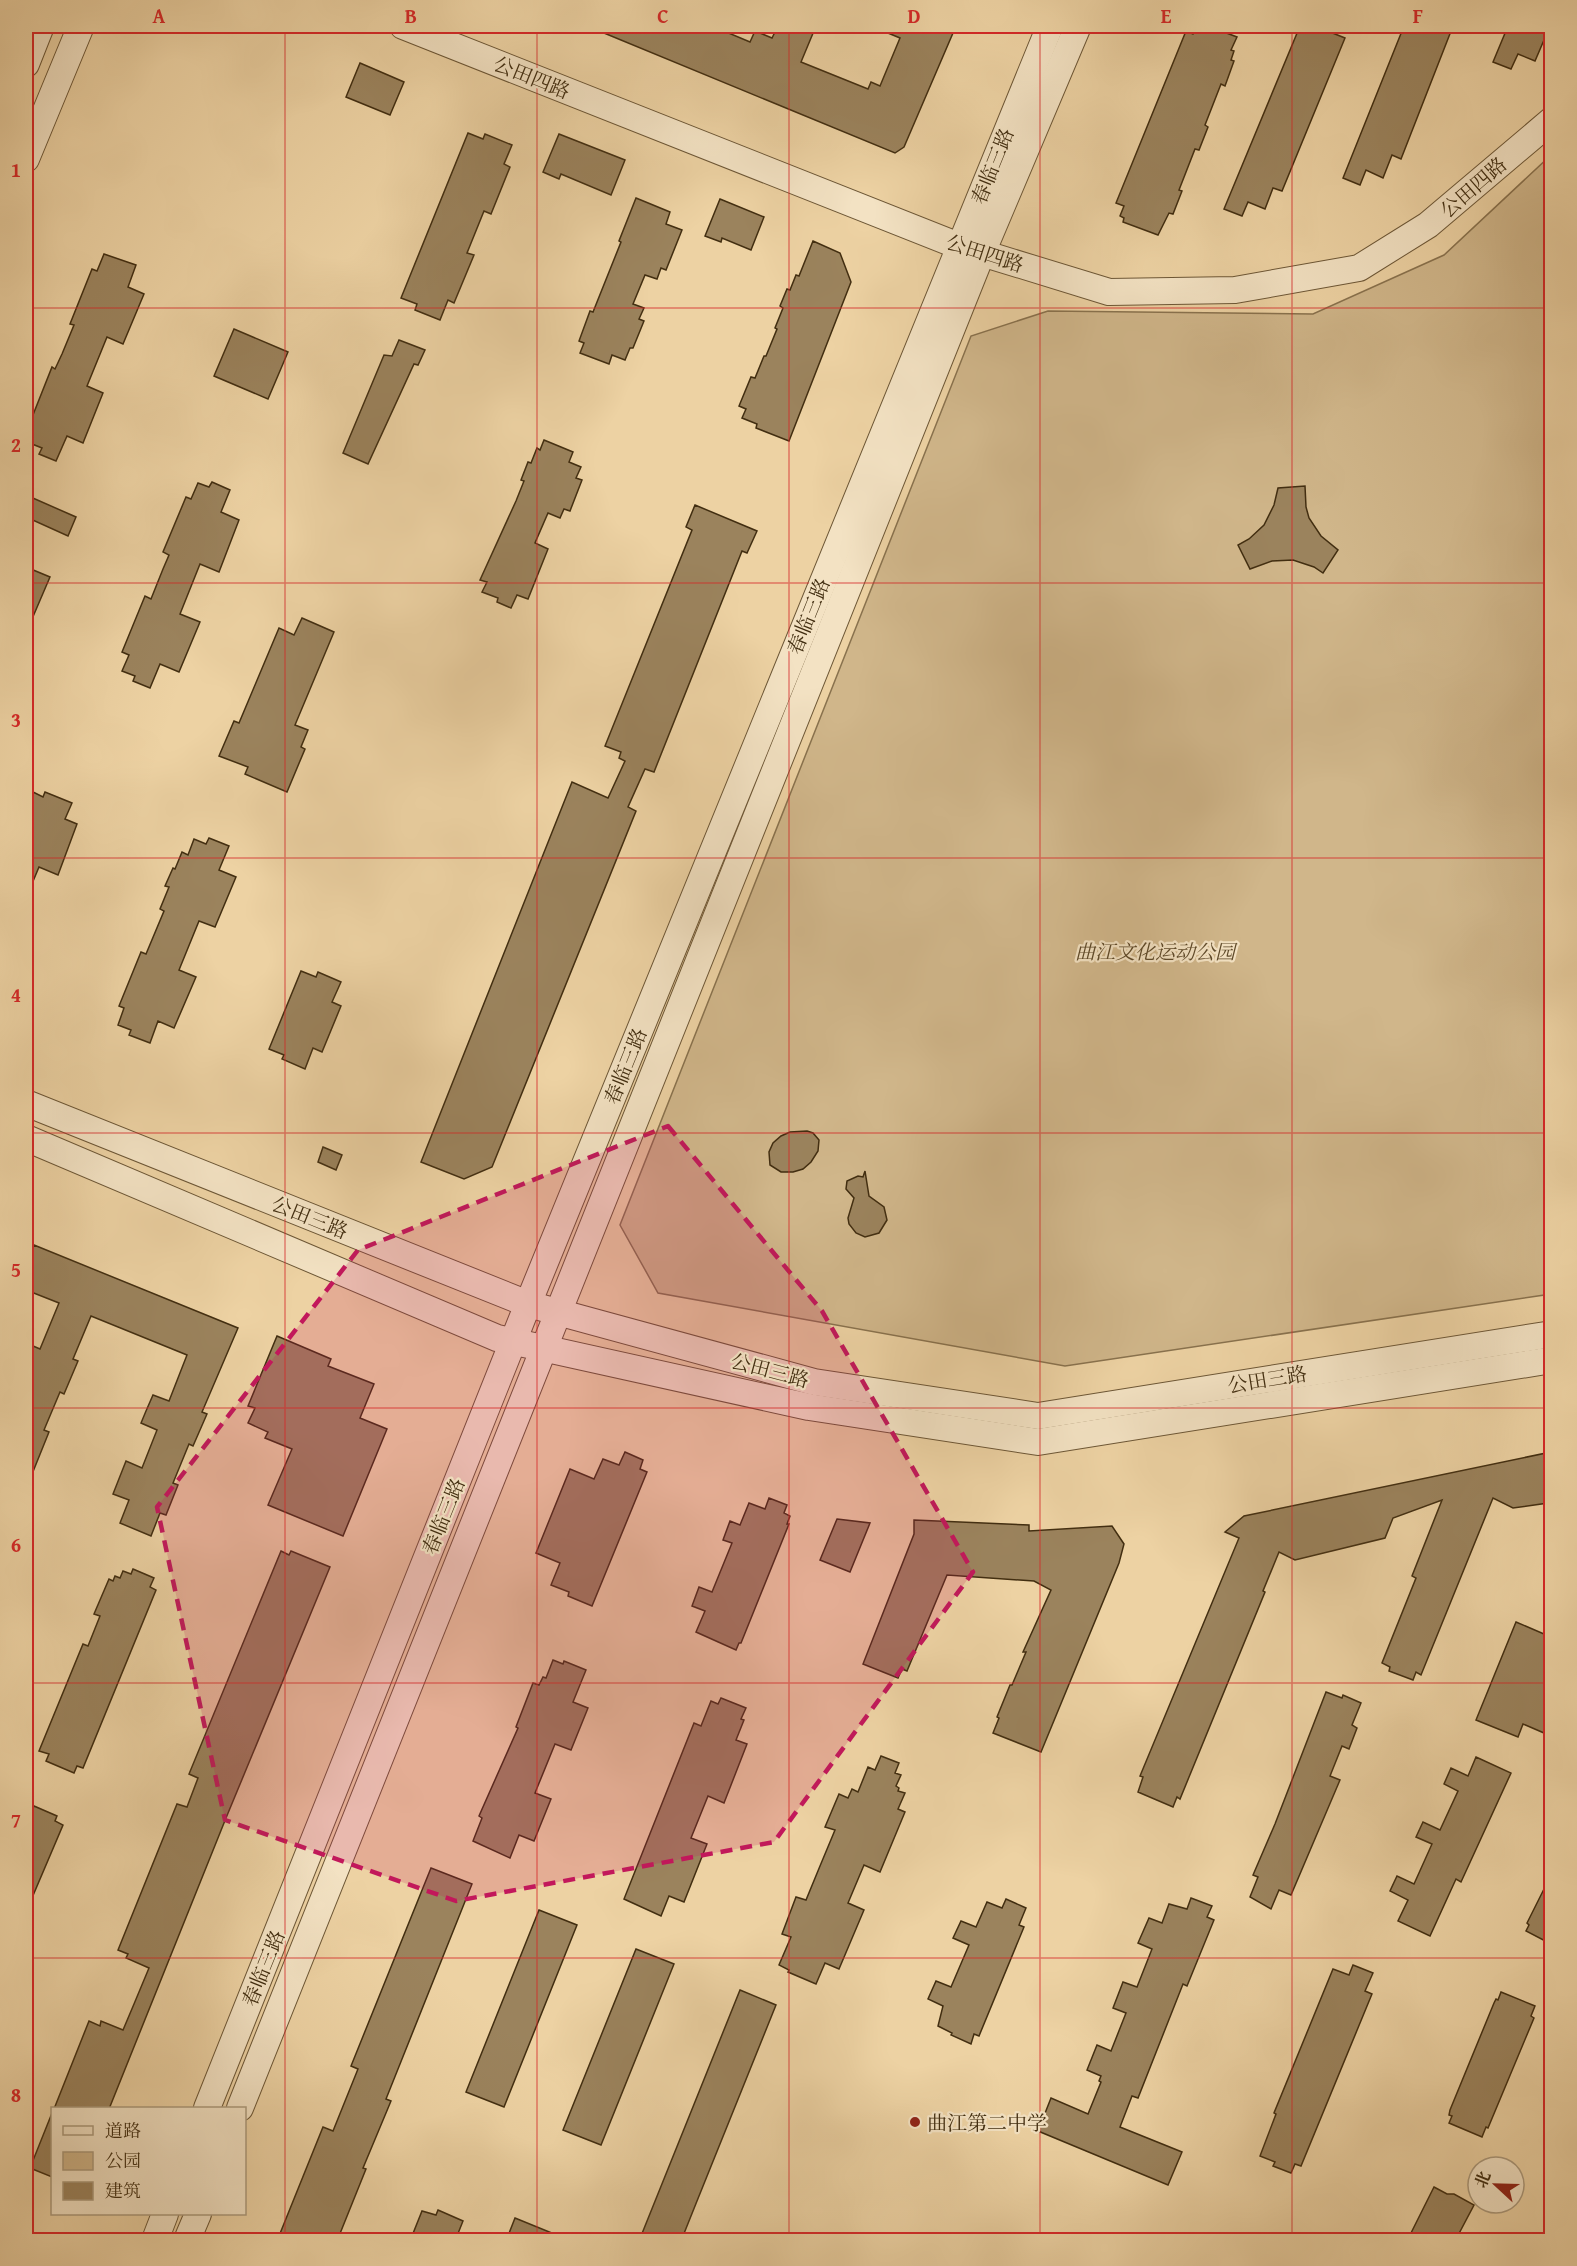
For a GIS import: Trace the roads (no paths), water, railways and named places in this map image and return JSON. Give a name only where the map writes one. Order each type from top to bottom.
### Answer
[{"type":"street","points":[[26,64],[41,26]]},
{"type":"street","points":[[26,159],[81,26]]},
{"type":"street","name":"公田四路","points":[[403,26],[970,250],[1109,292],[1235,290],[1359,268],[1428,225],[1551,120]]},
{"type":"street","name":"春临三路","points":[[241,2107],[543,1348],[970,250],[1050,26]]},
{"type":"street","name":"春临三路","points":[[208,2107],[528,1304],[970,250],[1078,26]]},
{"type":"street","name":"公田三路","points":[[26,1103],[528,1304],[814,1382],[1038,1416],[1551,1334]]},
{"type":"street","name":"公田三路","points":[[26,1138],[497,1338],[809,1407],[1038,1442],[1551,1360]]},
{"type":"street","points":[[154,2241],[165,2215]]},
{"type":"street","points":[[187,2241],[198,2215]]},
{"type":"place","name":"曲江第二中学","points":[[915,2122]]},
{"type":"park label","name":"曲江文化运动公园","points":[[1155,951]]}]
